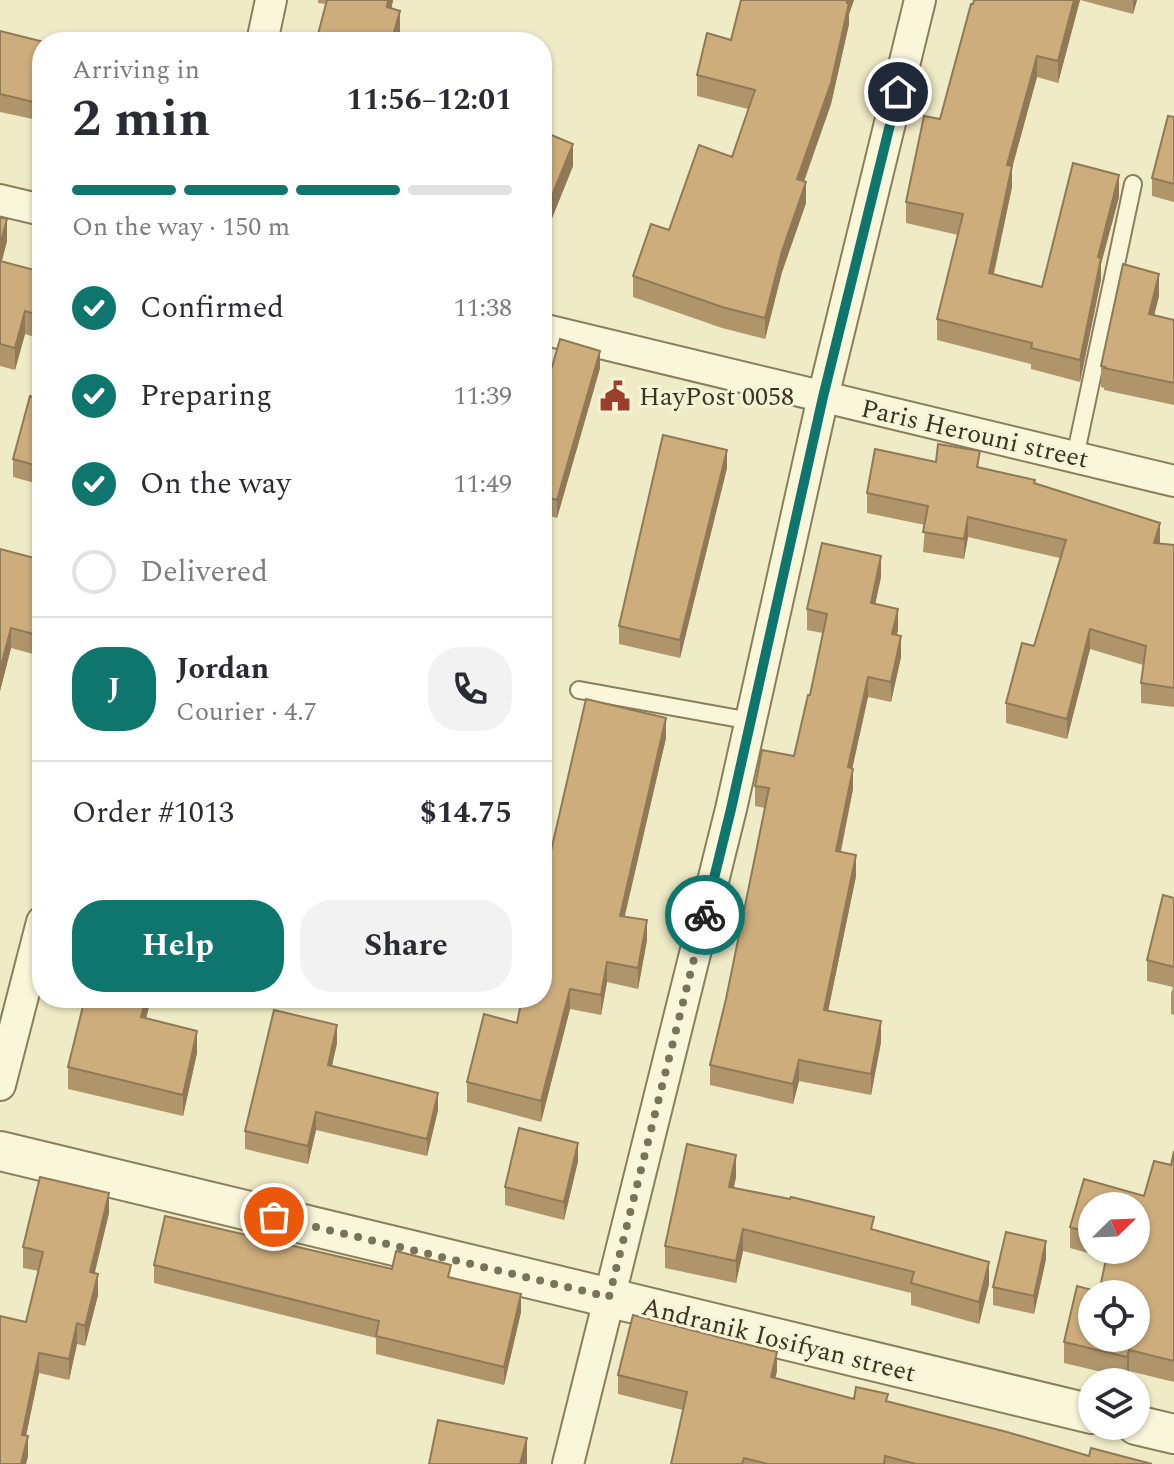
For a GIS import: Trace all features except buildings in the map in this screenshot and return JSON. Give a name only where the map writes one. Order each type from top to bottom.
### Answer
[{"type":"street","points":[[264,32],[271,0]]},
{"type":"street","points":[[568,1464],[731,809],[823,397],[920,0]]},
{"type":"street","points":[[0,200],[32,208]]},
{"type":"street","name":"Paris Herouni street","points":[[552,331],[1174,481]]},
{"type":"street","points":[[0,1085],[32,961]]},
{"type":"street","name":"Andranik Iosifyan street","points":[[0,1151],[1078,1411]]},
{"type":"street","points":[[1150,1428],[1174,1434]]},
{"type":"lane","points":[[1075,457],[1133,184]]},
{"type":"lane","points":[[579,690],[751,721]]},
{"type":"way so far","points":[[274,1217],[609,1297],[705,915]]},
{"type":"place","name":"HayPost 0058","points":[[615,396]]},
{"type":"route","points":[[705,915],[823,397],[898,92]]}]
